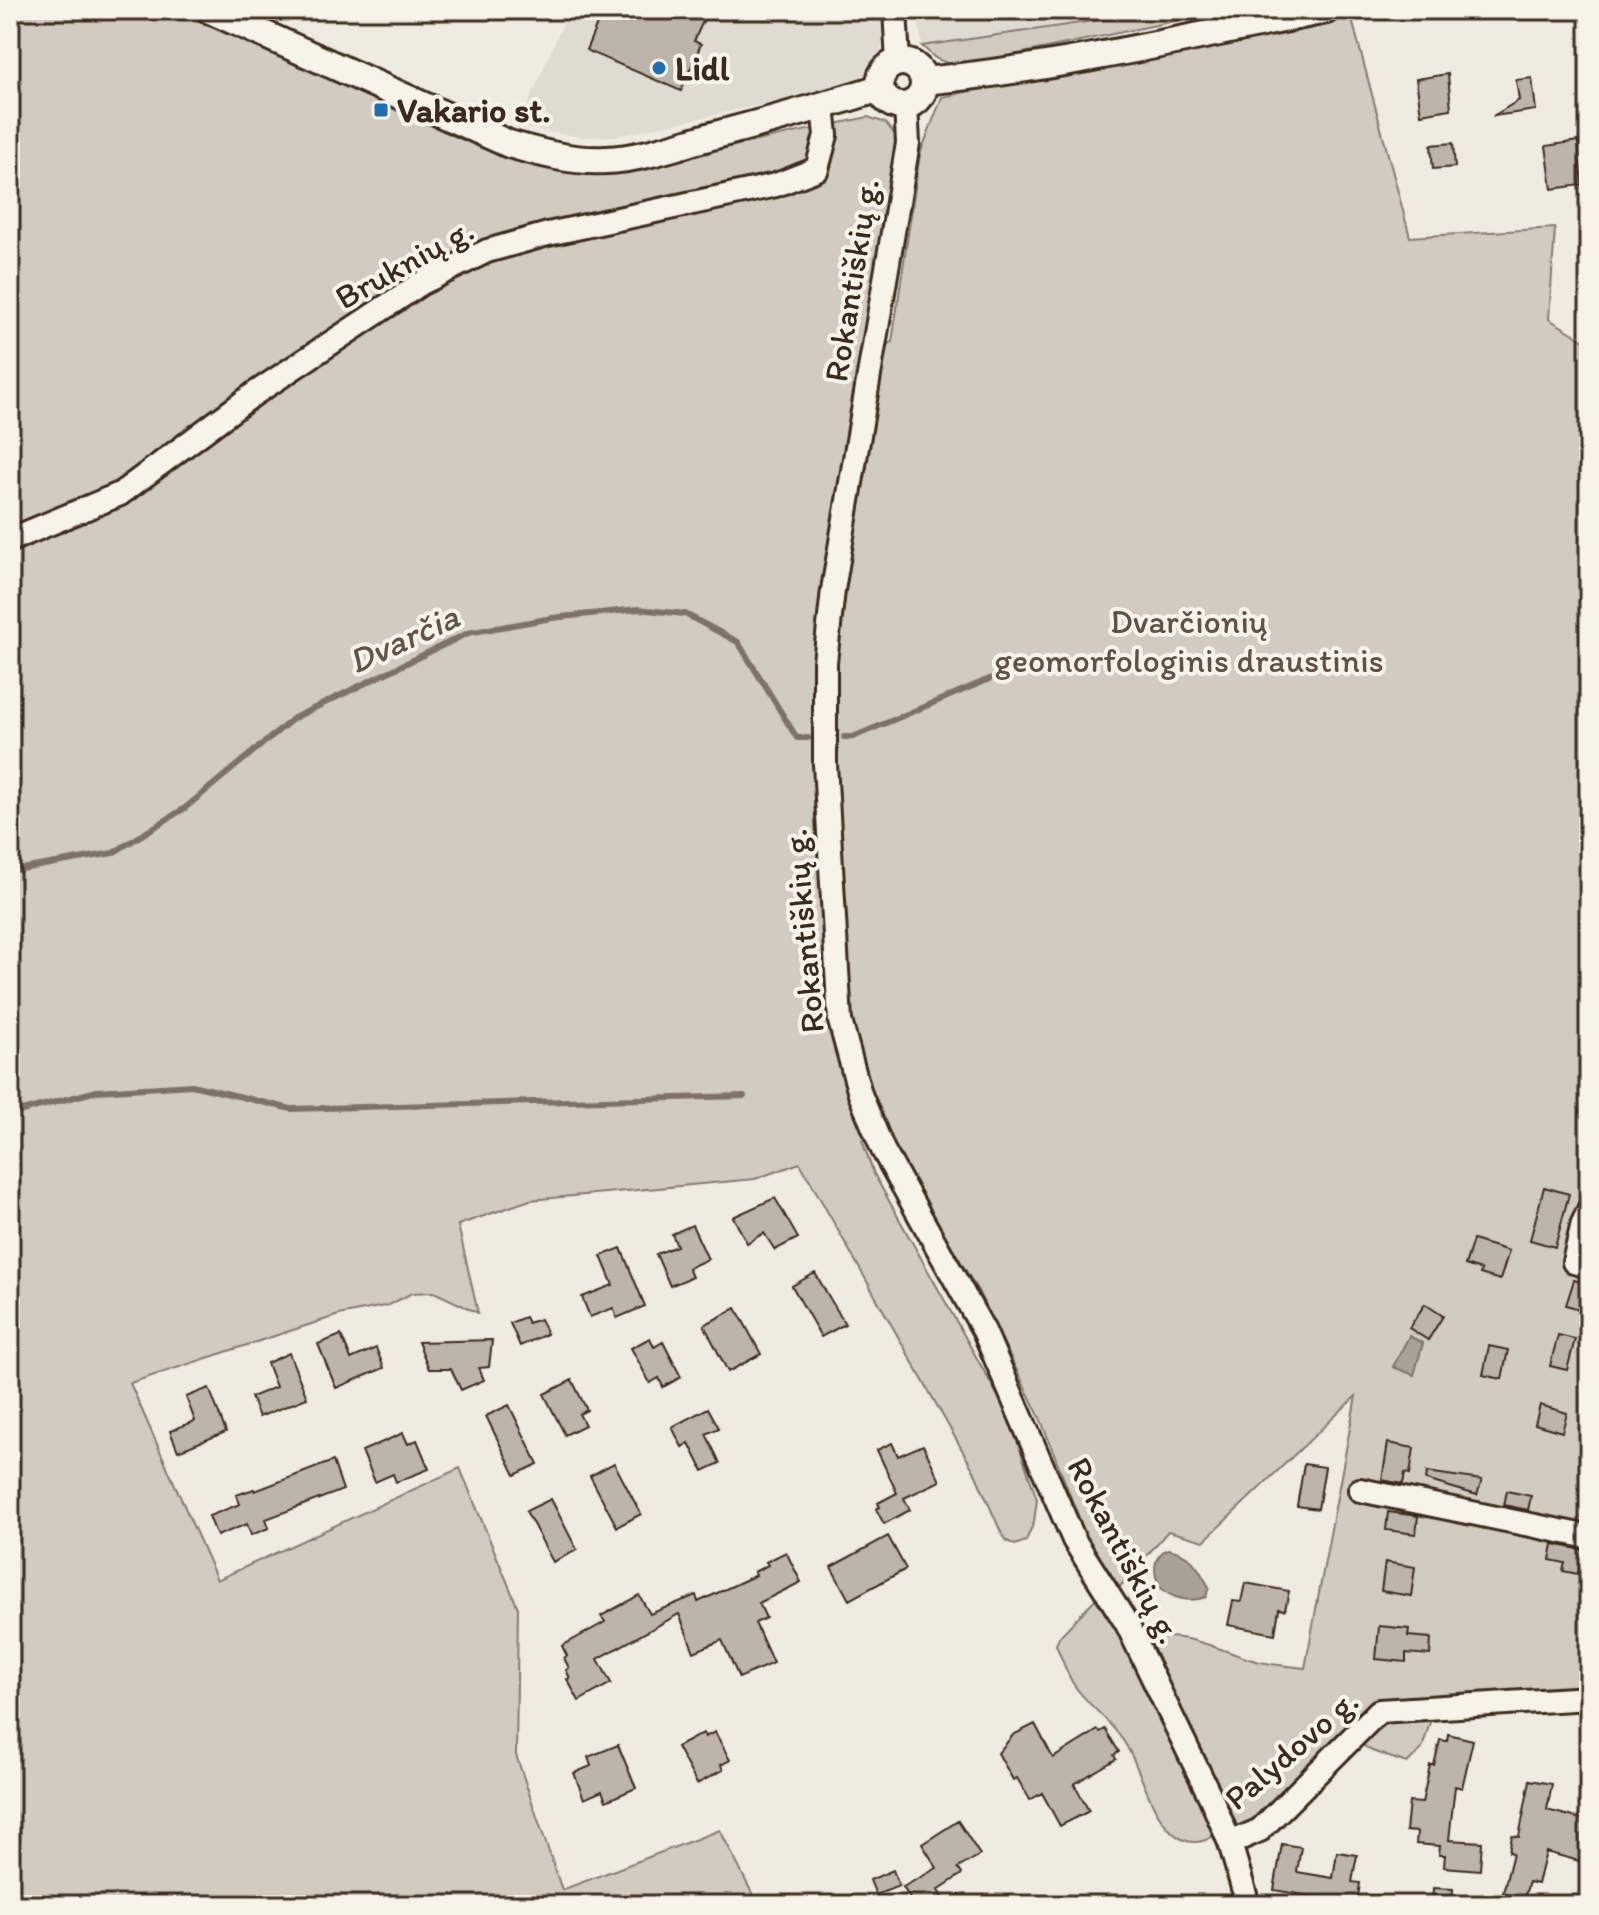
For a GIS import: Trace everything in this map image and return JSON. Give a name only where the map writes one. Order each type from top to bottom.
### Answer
[{"type":"main road","points":[[210,10],[509,144],[543,153],[605,160],[641,155],[823,107],[880,88]]},
{"type":"main road","points":[[924,81],[1071,59],[1326,10]]},
{"type":"main road","points":[[898,62],[908,62],[917,67],[924,81],[921,95],[906,106],[887,100],[880,88],[883,73],[898,62]]},
{"type":"street","points":[[895,10],[898,62]]},
{"type":"street","name":"Rokantiškių g.","points":[[906,106],[908,143],[833,590],[825,662],[825,764],[840,1021],[860,1094],[883,1150],[984,1331],[1074,1540],[1127,1624],[1211,1798],[1230,1843],[1248,1905]]},
{"type":"street","name":"Bruknių g.","points":[[10,540],[120,494],[254,394],[420,284],[487,251],[548,234],[776,185],[817,169],[826,135],[823,107]]},
{"type":"street","points":[[1581,1264],[1589,1210]]},
{"type":"street","points":[[1360,1490],[1589,1537]]},
{"type":"street","name":"Palydovo g.","points":[[1230,1843],[1260,1830],[1379,1711],[1589,1698]]},
{"type":"shaded area","points":[[569,10],[881,10],[884,35],[877,73],[867,82],[616,136],[582,137],[518,127]]},
{"type":"shaded area","points":[[917,10],[1142,10],[1143,14],[922,46]]},
{"type":"shaded area","points":[[1409,1336],[1423,1343],[1414,1375],[1393,1367]]},
{"type":"shaded area","points":[[1168,1549],[1183,1554],[1193,1562],[1209,1587],[1206,1597],[1182,1599],[1160,1587],[1155,1565],[1159,1556]]},
{"type":"green space","name":"Dvarčionių geomorfologinis draustinis","points":[[10,10],[189,10],[498,154],[537,166],[576,171],[677,158],[868,117],[886,123],[896,136],[895,177],[867,354],[892,342],[920,154],[942,97],[1350,12],[1410,237],[1555,228],[1549,319],[1589,343],[1589,1690],[1451,1699],[1430,1722],[1422,1749],[1407,1763],[1372,1751],[1346,1734],[1259,1817],[1237,1826],[1149,1648],[1154,1638],[1182,1638],[1260,1662],[1305,1668],[1356,1396],[1204,1541],[1168,1531],[1117,1590],[1088,1541],[1040,1418],[978,1291],[884,1132],[862,1140],[874,1174],[1008,1414],[1037,1499],[1034,1522],[1026,1541],[1015,1545],[1007,1541],[1001,1532],[974,1471],[800,1163],[755,1179],[530,1200],[458,1225],[478,1313],[434,1292],[412,1293],[389,1305],[339,1315],[130,1383],[217,1580],[460,1468],[518,1608],[516,1755],[562,1890],[720,1830],[758,1905],[10,1905]]},
{"type":"green space","points":[[1142,10],[1212,10],[1213,13],[956,67],[935,58],[922,46],[1142,14]]},
{"type":"green space","points":[[1098,1596],[1121,1626],[1216,1834],[1205,1840],[1194,1842],[1182,1839],[1164,1823],[1126,1745],[1080,1693],[1066,1670],[1056,1645],[1059,1637]]},
{"type":"building","name":"Lidl","points":[[603,10],[708,10],[694,41],[701,44],[681,91],[586,50]]},
{"type":"building","points":[[1448,74],[1451,109],[1421,114],[1416,79]]},
{"type":"building","points":[[1532,78],[1536,110],[1493,116],[1519,100],[1516,80]]},
{"type":"building","points":[[1578,141],[1582,185],[1552,189],[1546,146]]},
{"type":"building","points":[[1453,143],[1455,167],[1433,169],[1431,145]]},
{"type":"building","points":[[1544,1187],[1569,1194],[1555,1247],[1530,1240]]},
{"type":"building","points":[[775,1198],[798,1238],[775,1250],[764,1233],[747,1243],[733,1217]]},
{"type":"building","points":[[692,1225],[708,1259],[688,1268],[692,1277],[670,1286],[656,1254],[677,1246],[672,1234]]},
{"type":"building","points":[[1473,1240],[1509,1251],[1500,1280],[1465,1265]]},
{"type":"building","points":[[621,1248],[645,1306],[617,1318],[613,1308],[590,1317],[582,1297],[613,1285],[601,1256]]},
{"type":"building","points":[[815,1273],[845,1324],[821,1337],[792,1286]]},
{"type":"building","points":[[1574,1280],[1589,1285],[1589,1312],[1566,1305]]},
{"type":"building","points":[[1425,1304],[1443,1316],[1428,1340],[1409,1328]]},
{"type":"building","points":[[736,1308],[761,1354],[728,1372],[704,1325]]},
{"type":"building","points":[[525,1317],[528,1323],[540,1319],[547,1334],[520,1346],[510,1323]]},
{"type":"building","points":[[341,1335],[351,1359],[376,1348],[384,1368],[336,1388],[318,1344]]},
{"type":"building","points":[[1558,1335],[1575,1339],[1567,1370],[1550,1366]]},
{"type":"building","points":[[650,1338],[654,1347],[663,1342],[681,1377],[663,1387],[659,1378],[650,1383],[631,1348]]},
{"type":"building","points":[[492,1340],[489,1367],[479,1368],[484,1380],[461,1390],[451,1369],[429,1369],[418,1342]]},
{"type":"building","points":[[1489,1346],[1508,1350],[1502,1379],[1483,1375]]},
{"type":"building","points":[[289,1353],[307,1398],[259,1417],[251,1397],[276,1387],[267,1363]]},
{"type":"building","points":[[572,1380],[587,1410],[579,1414],[585,1425],[565,1435],[544,1394]]},
{"type":"building","points":[[209,1388],[226,1432],[178,1451],[170,1431],[195,1421],[186,1397]]},
{"type":"building","points":[[509,1405],[538,1464],[515,1475],[486,1416]]},
{"type":"building","points":[[1540,1405],[1567,1413],[1562,1432],[1535,1424]]},
{"type":"building","points":[[708,1408],[719,1428],[706,1434],[720,1463],[703,1471],[689,1443],[682,1447],[672,1427]]},
{"type":"building","points":[[403,1433],[408,1444],[417,1440],[429,1469],[396,1482],[393,1474],[375,1482],[362,1451]]},
{"type":"building","points":[[892,1443],[898,1456],[923,1445],[940,1481],[904,1498],[910,1510],[884,1524],[876,1509],[880,1507],[878,1503],[897,1493],[877,1450]]},
{"type":"building","points":[[1388,1443],[1414,1448],[1410,1474],[1405,1473],[1403,1484],[1382,1480]]},
{"type":"building","points":[[333,1461],[343,1490],[266,1519],[269,1528],[251,1535],[247,1524],[217,1536],[209,1516],[240,1504],[236,1495],[255,1491]]},
{"type":"building","points":[[614,1463],[641,1514],[617,1527],[590,1476]]},
{"type":"building","points":[[1304,1464],[1325,1467],[1318,1509],[1297,1506]]},
{"type":"building","points":[[1427,1472],[1482,1480],[1477,1495],[1426,1480]]},
{"type":"building","points":[[1507,1491],[1531,1496],[1528,1510],[1504,1505]]},
{"type":"building","points":[[551,1499],[577,1550],[553,1562],[526,1511]]},
{"type":"building","points":[[1388,1512],[1418,1516],[1416,1534],[1386,1530]]},
{"type":"building","points":[[888,1536],[906,1569],[849,1600],[831,1567]]},
{"type":"building","points":[[1553,1544],[1583,1550],[1578,1574],[1563,1571],[1565,1563],[1550,1560]]},
{"type":"building","points":[[786,1552],[801,1582],[759,1603],[766,1618],[755,1623],[773,1663],[739,1678],[722,1640],[694,1652],[679,1614],[598,1659],[611,1683],[579,1701],[567,1679],[570,1678],[566,1670],[569,1668],[562,1646],[605,1622],[601,1616],[639,1595],[650,1614],[696,1595],[698,1602],[756,1575],[754,1572],[768,1565],[766,1562]]},
{"type":"building","points":[[1385,1562],[1415,1567],[1411,1596],[1381,1591]]},
{"type":"building","points":[[1245,1583],[1289,1591],[1285,1610],[1279,1609],[1275,1634],[1228,1625],[1233,1601],[1241,1602]]},
{"type":"building","points":[[1379,1626],[1409,1629],[1408,1636],[1431,1638],[1430,1655],[1406,1653],[1406,1662],[1376,1659]]},
{"type":"building","points":[[1035,1724],[1053,1758],[1098,1730],[1105,1729],[1119,1752],[1114,1755],[1116,1759],[1074,1784],[1089,1811],[1060,1826],[1042,1793],[1030,1800],[1017,1778],[1013,1780],[998,1753],[1013,1735]]},
{"type":"building","points":[[715,1732],[730,1760],[721,1765],[723,1770],[697,1784],[677,1747],[703,1733],[705,1737]]},
{"type":"building","points":[[1448,1734],[1473,1740],[1462,1788],[1455,1786],[1449,1840],[1482,1842],[1480,1870],[1444,1867],[1445,1855],[1439,1855],[1440,1846],[1416,1844],[1417,1832],[1406,1831],[1409,1802],[1422,1803],[1430,1765],[1434,1765],[1440,1740],[1447,1741]]},
{"type":"building","points":[[618,1745],[636,1788],[606,1801],[602,1791],[584,1799],[574,1773],[591,1766],[588,1757]]},
{"type":"building","points":[[1530,1780],[1552,1784],[1547,1810],[1589,1821],[1589,1856],[1584,1855],[1583,1862],[1546,1852],[1538,1884],[1529,1882],[1524,1898],[1503,1893],[1513,1853],[1509,1852],[1512,1836],[1519,1837]]},
{"type":"building","points":[[958,1821],[980,1855],[958,1868],[962,1874],[938,1890],[946,1905],[914,1905],[903,1887],[937,1868],[922,1844]]},
{"type":"building","points":[[1282,1844],[1301,1847],[1297,1872],[1333,1878],[1337,1852],[1357,1855],[1352,1882],[1360,1883],[1357,1904],[1274,1890]]},
{"type":"building","points":[[893,1870],[899,1886],[876,1895],[870,1880]]},
{"type":"building","points":[[1433,1888],[1453,1889],[1452,1905],[1432,1905]]},
{"type":"waterway","name":"Dvarčia","points":[[10,871],[113,853],[185,808],[294,718],[468,633],[552,618],[638,609],[685,614],[738,642],[797,738],[808,738]]},
{"type":"waterway","name":"Dvarčia","points":[[844,737],[853,737],[1020,666]]},
{"type":"waterway","points":[[11,1110],[18,1112],[97,1091],[192,1085],[291,1109],[744,1096]]},
{"type":"place","name":"Lidl","points":[[659,68]]},
{"type":"place","name":"Vakario st.","points":[[381,110]]}]
